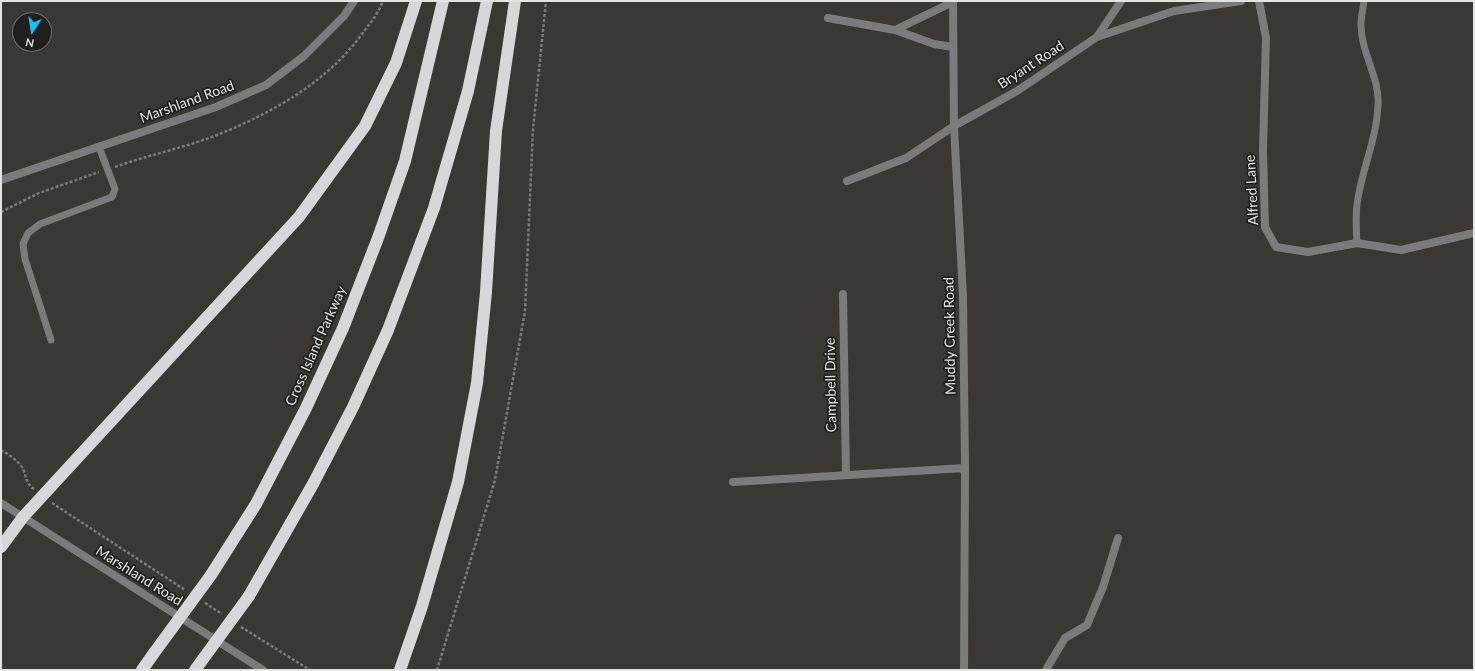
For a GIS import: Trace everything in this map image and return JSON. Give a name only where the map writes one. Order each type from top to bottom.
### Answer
[{"type":"highway","points":[[1,548],[23,517],[299,218],[365,126],[396,63],[416,1]]},
{"type":"highway","name":"Cross Island Parkway","points":[[142,670],[211,575],[256,504],[306,408],[346,321],[378,238],[405,161],[443,1]]},
{"type":"highway","points":[[195,670],[248,596],[317,477],[354,407],[388,330],[434,208],[468,92],[487,1]]},
{"type":"highway","points":[[400,670],[422,606],[458,482],[477,383],[486,292],[496,131],[515,1]]},
{"type":"street","name":"Marshland Road","points":[[1,180],[216,107],[266,85],[304,56],[344,16],[354,1]]},
{"type":"street","points":[[895,30],[953,1]]},
{"type":"street","name":"Muddy Creek Road","points":[[953,1],[954,126],[963,296],[965,468],[964,670]]},
{"type":"street","points":[[1097,37],[1121,1]]},
{"type":"street","name":"Bryant Road","points":[[847,180],[906,158],[954,126],[1017,91],[1097,37],[1174,11],[1241,1]]},
{"type":"street","name":"Alfred Lane","points":[[1259,1],[1266,38],[1263,150],[1265,227],[1276,247],[1308,252],[1357,243],[1401,250],[1474,233]]},
{"type":"street","points":[[828,18],[895,30],[934,44],[953,47]]},
{"type":"street","name":"Campbell Drive","points":[[843,294],[846,475]]},
{"type":"street","points":[[732,482],[965,468]]},
{"type":"street","name":"Marshland Road","points":[[1,503],[263,670]]},
{"type":"street","points":[[1046,670],[1065,638],[1088,625],[1103,587],[1118,538]]},
{"type":"lane","points":[[1357,243],[1356,218],[1358,197],[1376,124],[1379,104],[1375,80],[1365,47],[1361,25],[1364,1]]},
{"type":"lane","points":[[51,340],[25,259],[23,244],[28,234],[40,224],[112,197],[115,190],[99,147]]},
{"type":"path","points":[[1,212],[39,193],[216,135],[286,102],[328,72],[352,48],[378,14],[383,1]]},
{"type":"path","points":[[437,670],[495,480],[525,311],[533,129],[546,1]]},
{"type":"path","points":[[1,450],[22,467],[28,485],[186,591]]},
{"type":"path","points":[[199,599],[226,617]]},
{"type":"path","points":[[239,625],[310,670]]}]
